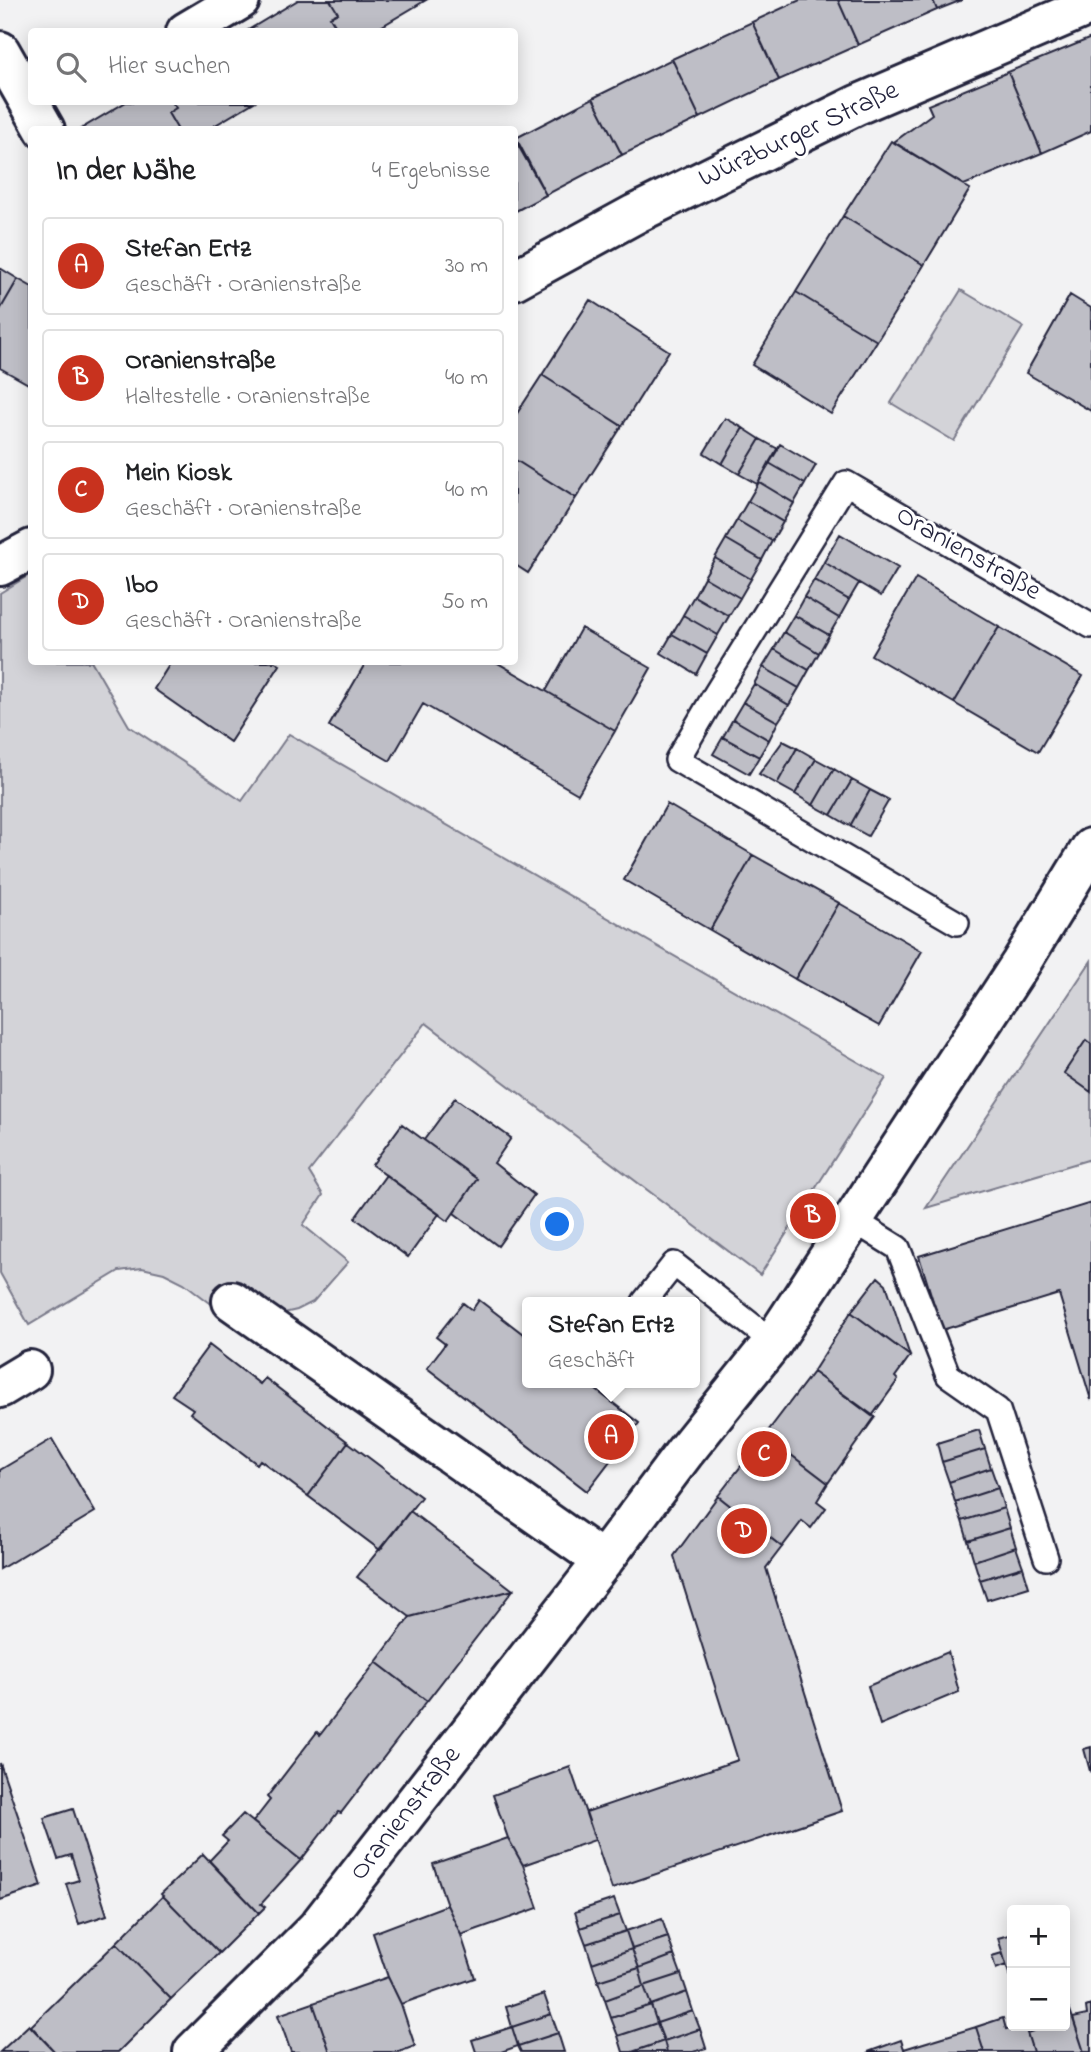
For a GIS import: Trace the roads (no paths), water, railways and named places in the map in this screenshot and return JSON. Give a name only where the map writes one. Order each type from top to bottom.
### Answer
[{"type":"street","points":[[193,28],[240,0]]},
{"type":"street","name":"Würzburger Straße","points":[[518,279],[635,214],[844,111],[1081,5]]},
{"type":"street","points":[[0,51],[28,87]]},
{"type":"street","points":[[0,566],[28,551]]},
{"type":"street","name":"Oranienstraße","points":[[192,2052],[317,1928],[773,1342],[1021,962],[1091,848]]},
{"type":"street","points":[[232,1301],[603,1561]]},
{"type":"lane","name":"Oranienstraße","points":[[957,923],[677,760],[846,483],[1091,626]]},
{"type":"lane","points":[[853,1220],[898,1248],[948,1375],[998,1410],[1046,1558]]},
{"type":"lane","points":[[648,1297],[674,1264],[773,1342]]},
{"type":"place","name":"Oranienstraße","points":[[813,1216]]},
{"type":"place","name":"Stefan Ertz","points":[[611,1437]]},
{"type":"place","name":"Mein Kiosk","points":[[764,1454]]},
{"type":"place","name":"Ibo","points":[[744,1531]]}]
